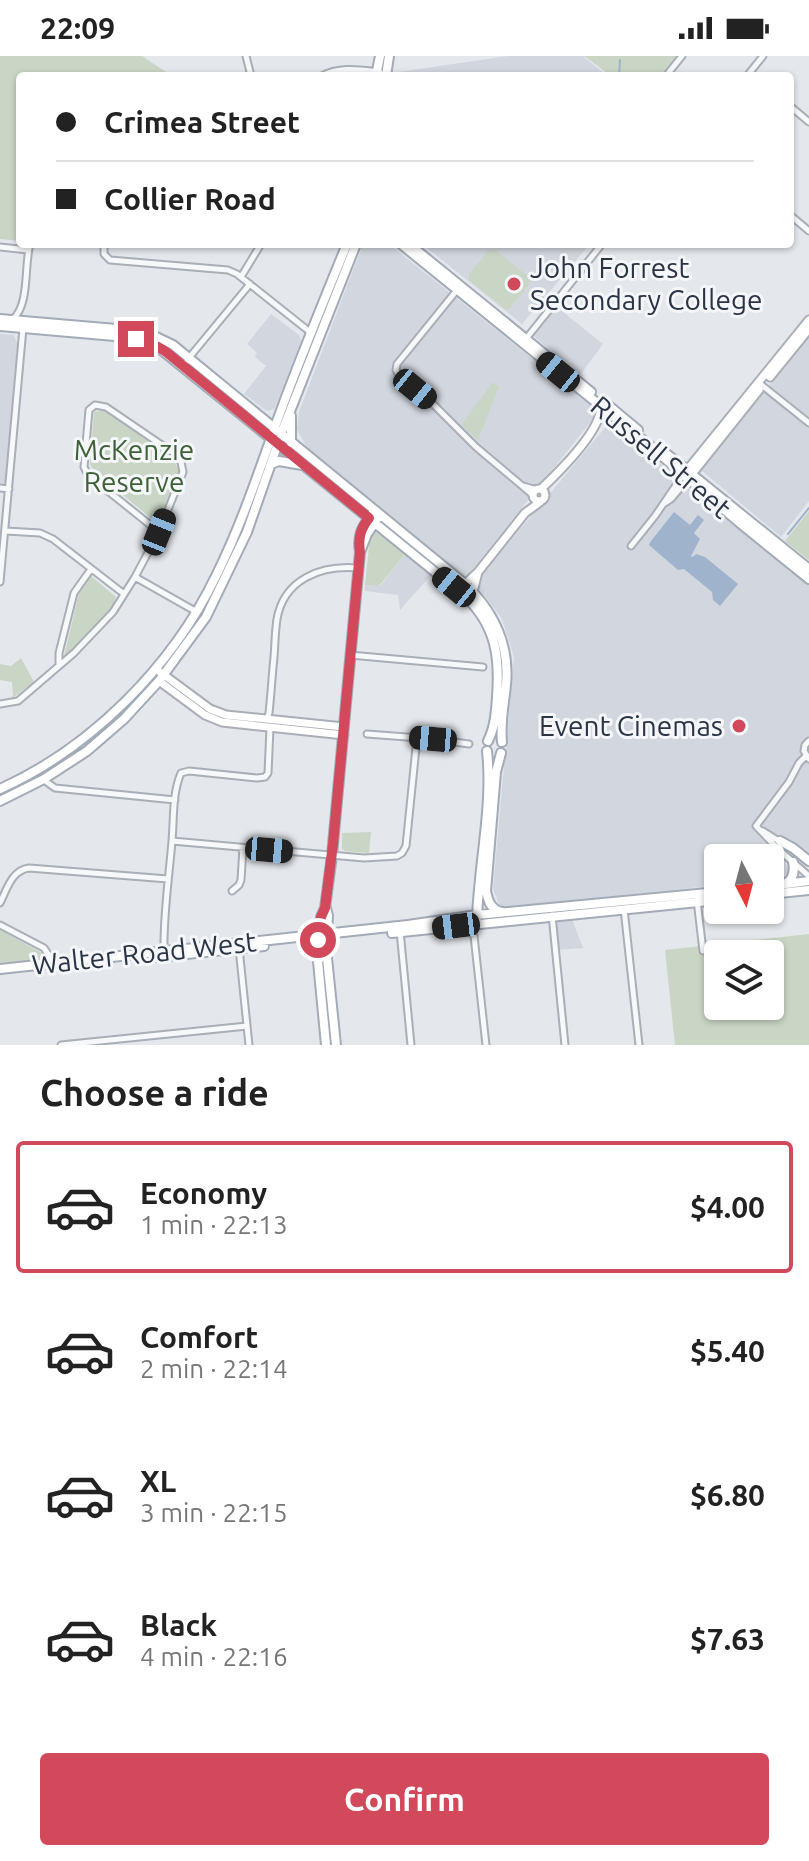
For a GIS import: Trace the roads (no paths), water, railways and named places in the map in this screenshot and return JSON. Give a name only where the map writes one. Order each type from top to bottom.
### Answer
[{"type":"main road","points":[[4,800],[44,779],[124,719],[157,674],[206,617],[247,532],[271,464],[280,414],[345,248]]},
{"type":"main road","points":[[1,786],[47,765],[82,740],[157,674],[220,566],[293,403],[354,248]]},
{"type":"main road","name":"Russell Street","points":[[406,248],[688,474],[809,579]]},
{"type":"main road","name":"Russell Street","points":[[413,248],[458,288]]},
{"type":"main road","points":[[0,319],[27,324]]},
{"type":"main road","points":[[0,326],[27,324],[142,332],[173,345],[186,363],[276,436],[291,443],[470,594],[496,622],[507,667],[501,719],[504,749],[496,772],[486,891],[480,919]]},
{"type":"main road","points":[[186,363],[256,415],[307,466],[465,584],[489,628],[499,665],[493,730],[486,746],[489,764],[480,919]]},
{"type":"main road","points":[[291,443],[293,403]]},
{"type":"main road","points":[[256,415],[271,418],[280,414]]},
{"type":"main road","points":[[271,464],[287,462],[307,466]]},
{"type":"main road","points":[[326,1045],[317,951],[328,916],[325,908],[359,568],[358,542],[361,531],[375,516]]},
{"type":"main road","name":"Russell Street","points":[[760,534],[809,569]]},
{"type":"main road","points":[[488,741],[496,738],[502,742]]},
{"type":"main road","points":[[487,751],[493,756],[501,753]]},
{"type":"main road","points":[[780,841],[809,863]]},
{"type":"main road","points":[[784,884],[794,873],[793,862]]},
{"type":"main road","points":[[784,884],[809,878]]},
{"type":"main road","points":[[784,893],[809,890]]},
{"type":"main road","points":[[486,891],[493,908],[505,912]]},
{"type":"main road","name":"Walter Road West","points":[[697,898],[704,896]]},
{"type":"main road","name":"Walter Road West","points":[[480,919],[505,912],[704,899]]},
{"type":"main road","name":"Walter Road West","points":[[0,971],[480,919],[552,915],[623,904]]},
{"type":"main road","points":[[322,937],[336,1045]]},
{"type":"street","points":[[669,72],[682,56]]},
{"type":"street","points":[[330,72],[360,69],[373,72]]},
{"type":"street","points":[[13,320],[22,305],[29,248]]},
{"type":"street","points":[[104,248],[104,254],[110,260],[228,270],[310,332]]},
{"type":"street","points":[[241,277],[259,248]]},
{"type":"street","points":[[524,341],[599,248]]},
{"type":"street","points":[[186,363],[250,284]]},
{"type":"street","points":[[458,288],[396,367],[399,375],[476,447],[522,485],[538,494]]},
{"type":"street","points":[[0,582],[27,324],[22,305]]},
{"type":"street","points":[[761,384],[809,320]]},
{"type":"street","points":[[631,546],[809,329]]},
{"type":"street","points":[[761,384],[809,423]]},
{"type":"street","points":[[0,704],[18,701],[113,613],[159,532],[183,472],[175,454],[106,407],[95,405],[89,410],[84,467],[88,475],[159,532]]},
{"type":"street","points":[[465,584],[608,411]]},
{"type":"street","points":[[596,427],[601,415],[608,411]]},
{"type":"street","points":[[0,488],[9,489]]},
{"type":"street","points":[[6,531],[40,533],[53,539],[124,594]]},
{"type":"street","points":[[267,719],[277,618],[283,601],[295,586],[311,574],[328,568],[359,568]]},
{"type":"street","points":[[59,666],[59,653],[73,594],[91,569]]},
{"type":"street","points":[[470,594],[478,572]]},
{"type":"street","points":[[135,577],[195,611]]},
{"type":"street","points":[[350,655],[483,667]]},
{"type":"street","points":[[157,674],[210,709],[226,715],[344,731]]},
{"type":"street","points":[[157,674],[205,715],[222,722],[270,728],[344,731]]},
{"type":"street","points":[[164,954],[175,800],[181,773],[265,777],[268,773],[270,728]]},
{"type":"street","points":[[367,734],[469,744]]},
{"type":"street","points":[[172,841],[371,858],[397,856],[406,846],[417,738]]},
{"type":"street","points":[[756,826],[786,787],[799,763],[807,758],[804,748],[809,741]]},
{"type":"street","points":[[44,779],[55,788],[175,800]]},
{"type":"street","points":[[1,786],[4,800]]},
{"type":"street","points":[[756,826],[780,841]]},
{"type":"street","points":[[756,826],[809,878]]},
{"type":"street","points":[[232,891],[241,880],[243,848]]},
{"type":"street","points":[[0,903],[21,869],[168,879]]},
{"type":"street","points":[[697,898],[703,951]]},
{"type":"street","points":[[623,904],[639,1045]]},
{"type":"street","points":[[552,915],[565,1045]]},
{"type":"street","points":[[0,925],[44,948],[52,965]]},
{"type":"street","points":[[400,929],[411,1045]]},
{"type":"street","points":[[474,936],[486,1045]]},
{"type":"street","points":[[238,946],[249,1045]]},
{"type":"street","points":[[61,1045],[247,1026]]},
{"type":"water","points":[[674,512],[690,525],[698,515],[704,520],[694,533],[700,539],[691,556],[705,557],[738,584],[720,606],[713,600],[712,592],[684,569],[678,570],[649,545]]},
{"type":"waterway","points":[[619,72],[620,60]]},
{"type":"waterway","points":[[788,534],[809,508]]},
{"type":"place","name":"John Forrest Secondary College","points":[[514,284]]},
{"type":"place","name":"Event Cinemas","points":[[739,726]]},
{"type":"park label","name":"McKenzie Reserve","points":[[134,466]]}]
